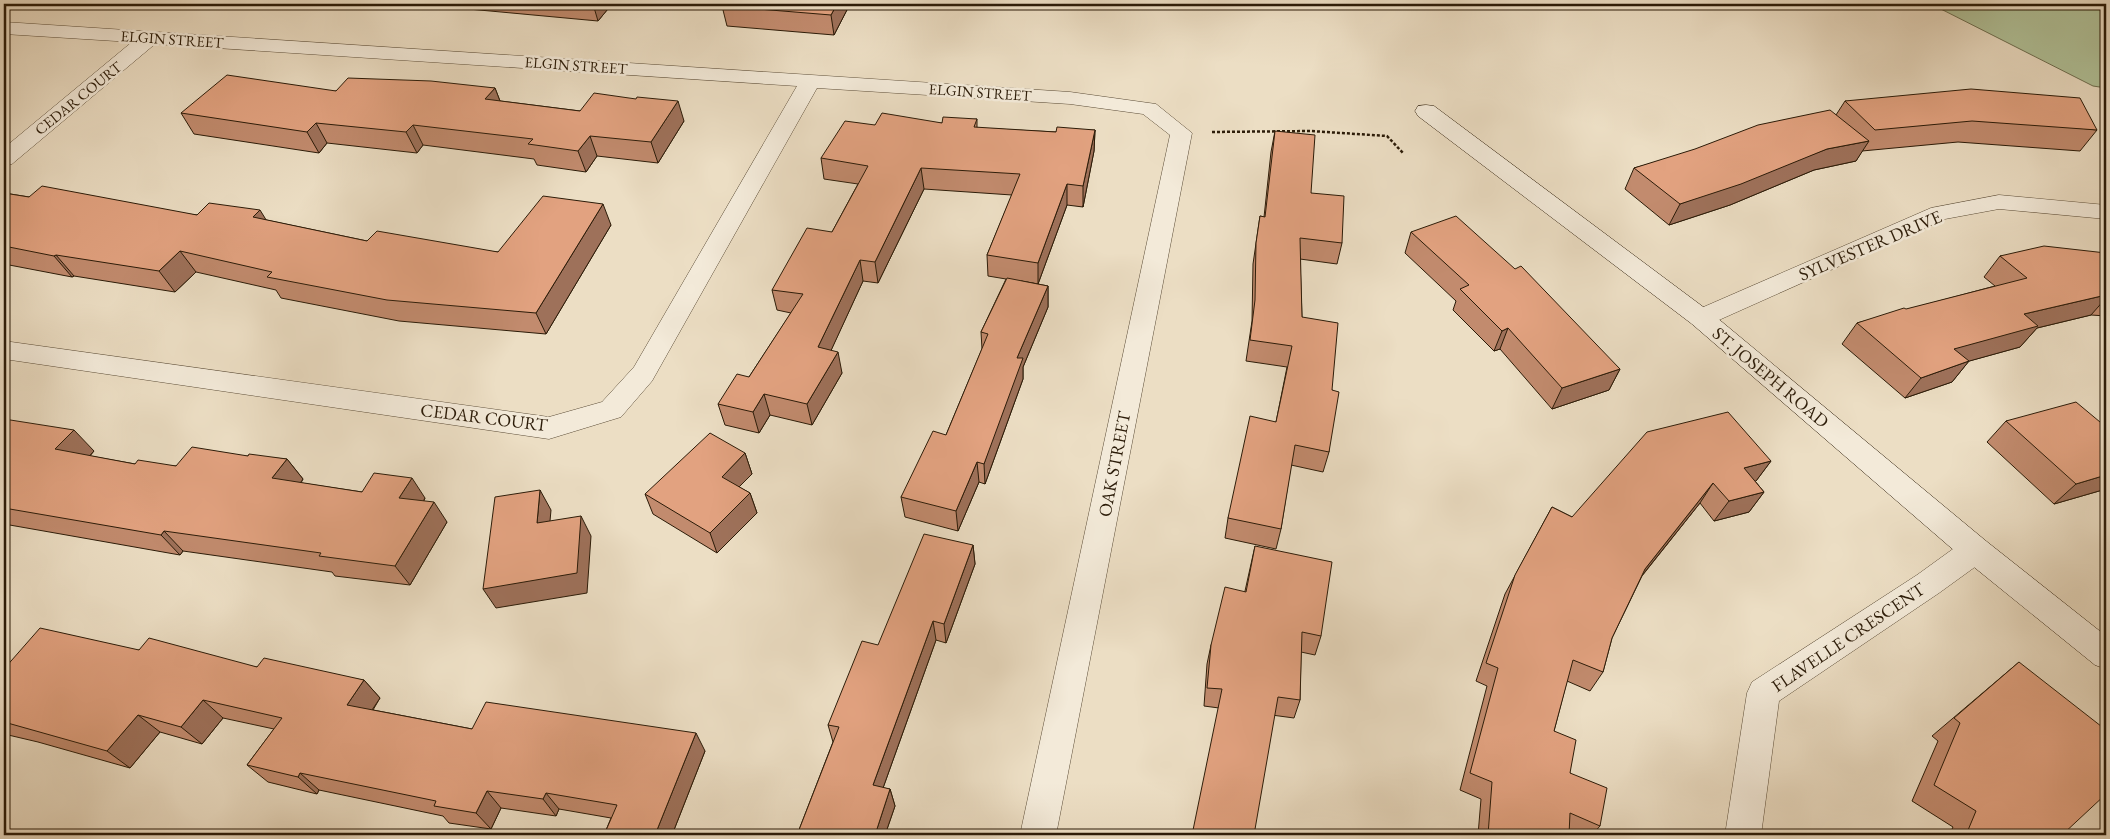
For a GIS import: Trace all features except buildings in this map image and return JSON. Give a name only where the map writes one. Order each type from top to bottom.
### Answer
[{"type":"street","name":"ELGIN STREET","points":[[4,28],[1070,98],[1148,108],[1181,133]]},
{"type":"street","name":"CEDAR COURT","points":[[4,159],[151,38]]},
{"type":"street","name":"CEDAR COURT","points":[[4,350],[549,428],[611,410],[643,374],[810,80]]},
{"type":"street","name":"ST. JOSEPH ROAD","points":[[1426,111],[1700,318],[1975,550],[2106,655]]},
{"type":"street","name":"OAK STREET","points":[[1038,835],[1181,133]]},
{"type":"street","name":"SYLVESTER DRIVE","points":[[1700,318],[1939,213],[1999,202],[2106,212]]},
{"type":"street","name":"FLAVELLE CRESCENT","points":[[1744,835],[1764,693],[1928,584],[1975,550]]},
{"type":"path","points":[[1181,133],[1310,131],[1387,136],[1403,153]]},
{"type":"green space","points":[[1931,4],[2106,4],[2106,88],[2093,86]]}]
